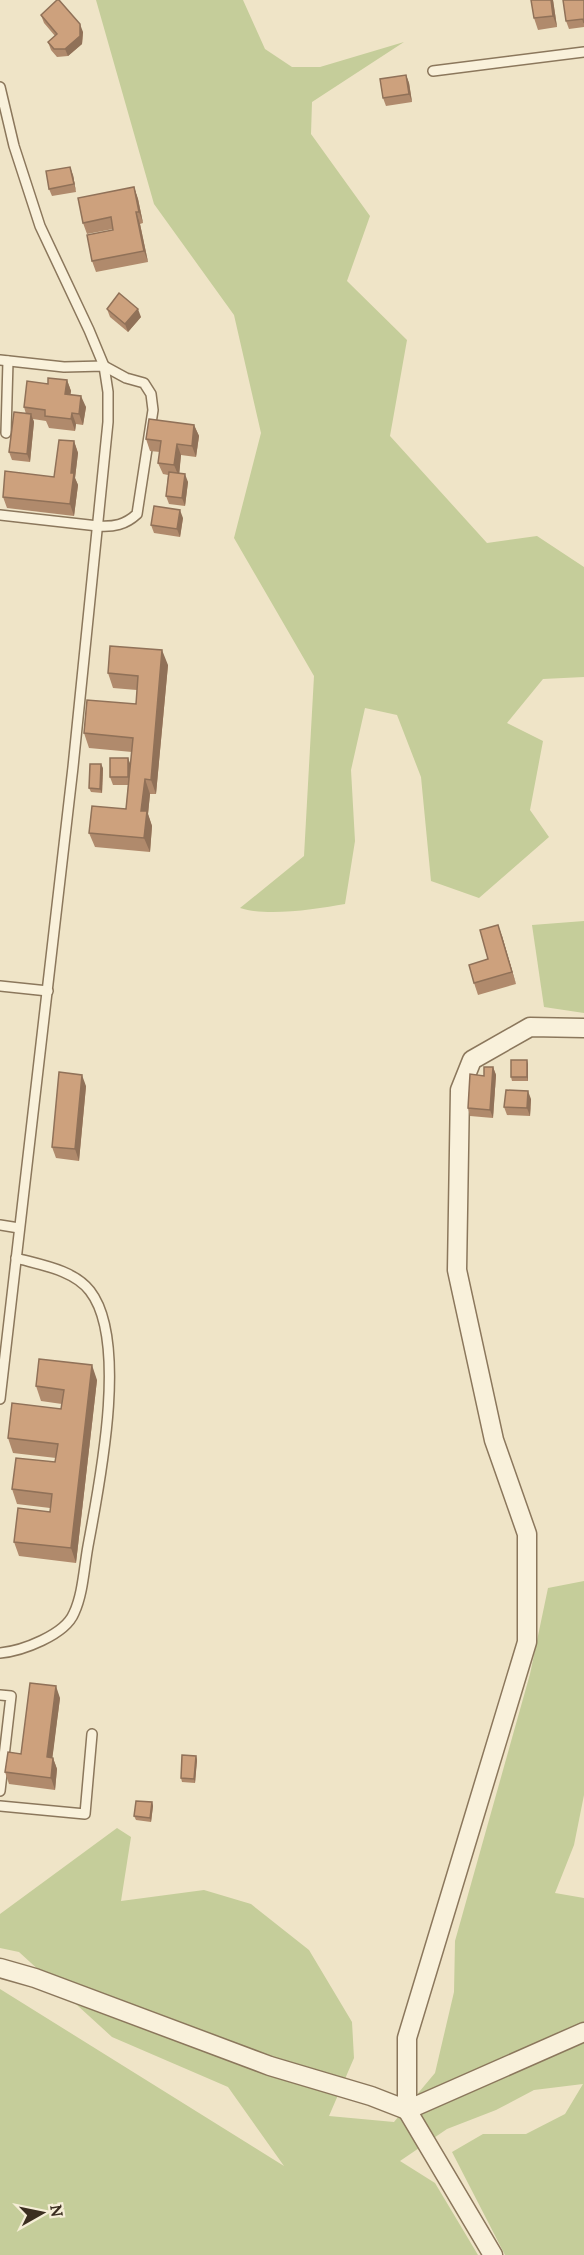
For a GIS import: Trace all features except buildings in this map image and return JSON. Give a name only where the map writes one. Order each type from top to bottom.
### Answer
[{"type":"street","points":[[493,2255],[407,2110],[407,2038],[527,1642],[527,1534],[494,1440],[457,1270],[460,1090],[472,1060],[530,1027],[584,1028]]},
{"type":"street","points":[[0,1968],[35,1978],[270,2066],[371,2096],[407,2110],[584,2032]]},
{"type":"lane","points":[[433,71],[584,52]]},
{"type":"lane","points":[[0,87],[14,146],[40,226],[104,366],[108,392],[108,422],[98,526],[48,991],[0,1399]]},
{"type":"lane","points":[[0,514],[98,526],[113,527],[128,523],[137,514],[153,410],[151,394],[144,383],[126,378],[104,366],[64,367],[4,361],[6,433]]},
{"type":"lane","points":[[0,986],[48,991]]},
{"type":"lane","points":[[0,1226],[20,1228]]},
{"type":"lane","points":[[0,1653],[35,1644],[52,1636],[74,1615],[101,1474],[108,1419],[107,1333],[101,1311],[90,1290],[72,1276],[56,1269],[16,1258]]},
{"type":"lane","points":[[0,1695],[11,1696],[0,1791]]},
{"type":"lane","points":[[0,1806],[85,1814],[92,1734]]},
{"type":"green space","points":[[96,0],[243,0],[265,49],[292,67],[320,67],[404,42],[312,102],[311,134],[370,216],[347,281],[407,340],[390,436],[487,543],[537,536],[584,567],[584,677],[543,679],[507,723],[543,741],[530,810],[549,837],[479,898],[431,881],[421,777],[397,715],[365,708],[351,770],[355,841],[345,904],[278,912],[251,911],[240,908],[304,856],[314,676],[234,538],[261,433],[234,315],[154,204]]},
{"type":"green space","points":[[584,921],[584,1013],[544,1007],[532,925]]},
{"type":"green space","points":[[584,1581],[584,1795],[574,1845],[555,1893],[584,1898],[584,2255],[505,2255],[452,2152],[483,2134],[526,2134],[565,2114],[583,2084],[534,2090],[496,2110],[447,2129],[400,2161],[435,2183],[478,2255],[0,2255],[0,1989],[284,2166],[228,2087],[112,2037],[19,1952],[0,1948],[0,1914],[117,1828],[131,1837],[121,1901],[204,1890],[251,1904],[309,1950],[352,2022],[354,2058],[329,2116],[394,2122],[435,2073],[454,1992],[455,1941],[530,1674],[548,1588]]}]
